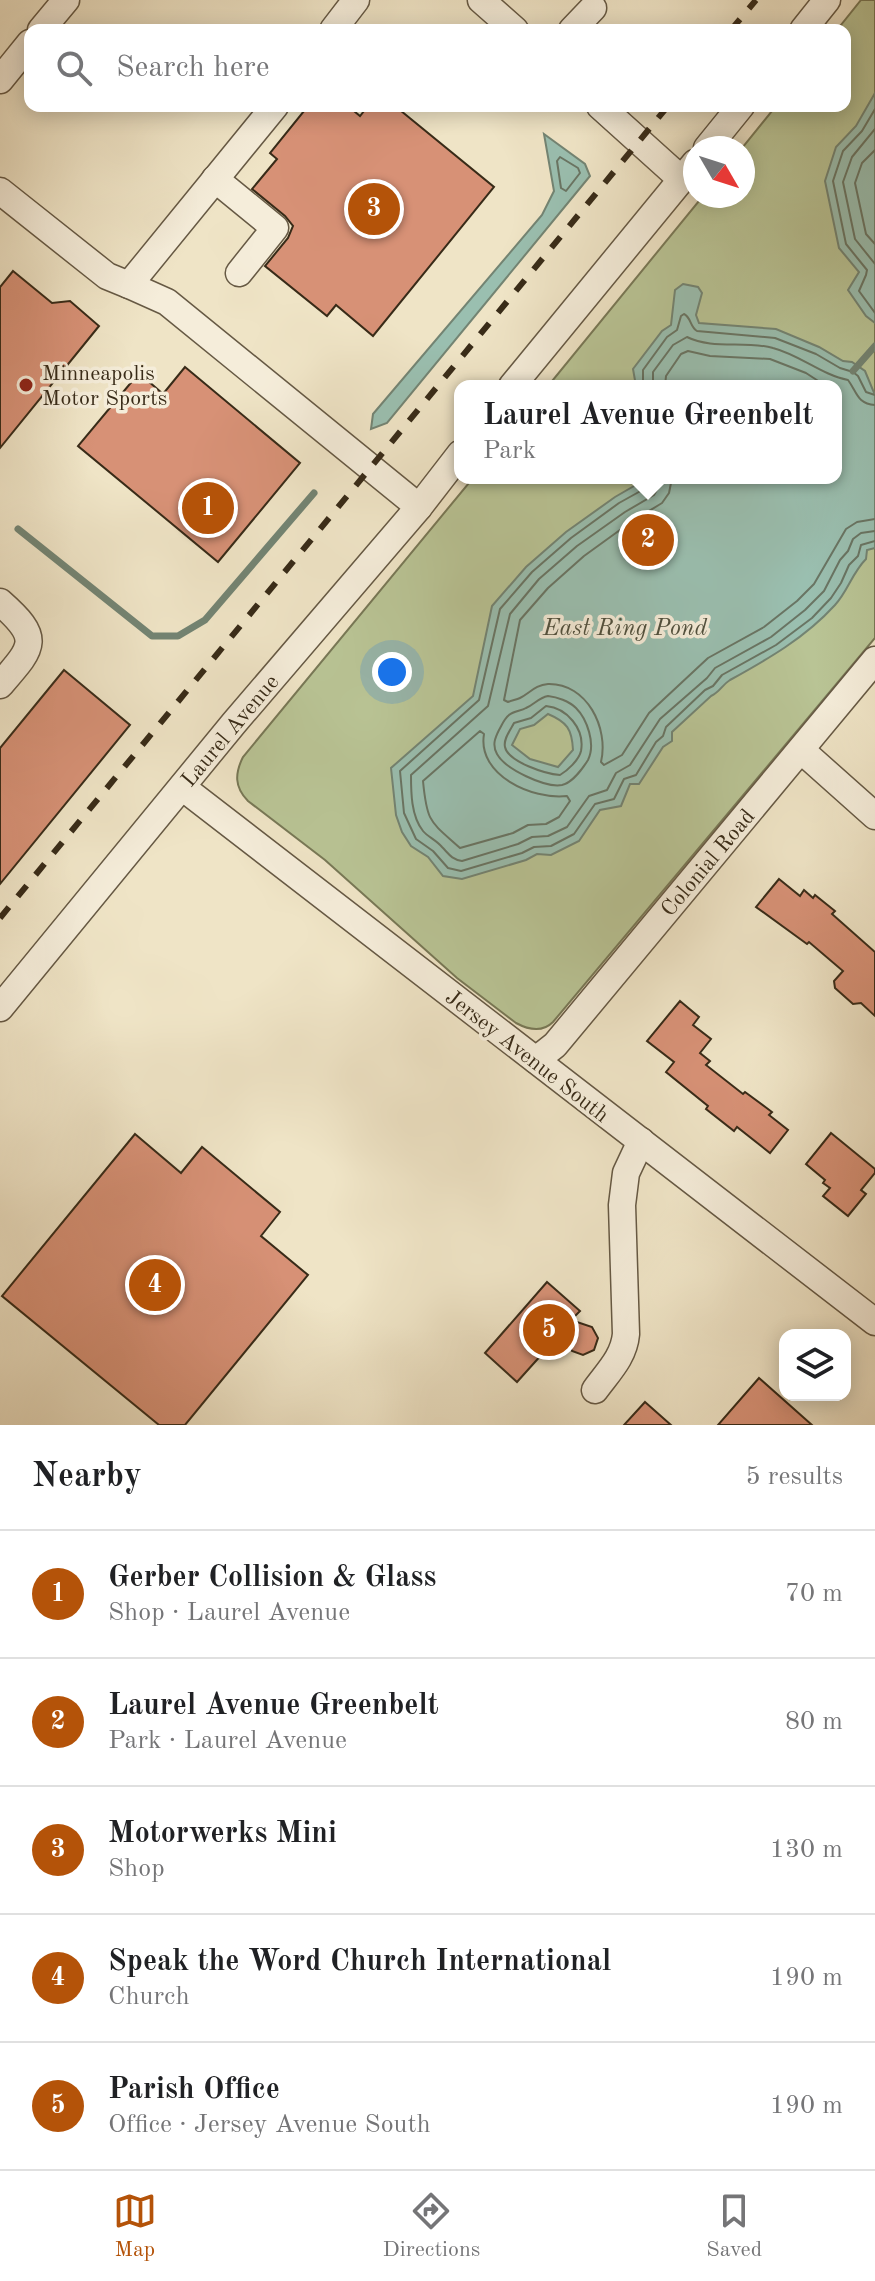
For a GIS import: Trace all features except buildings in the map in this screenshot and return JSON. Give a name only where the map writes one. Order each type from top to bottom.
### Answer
[{"type":"street","points":[[46,24],[66,0]]},
{"type":"street","points":[[338,24],[356,0]]},
{"type":"street","points":[[481,0],[508,24]]},
{"type":"street","points":[[808,24],[827,0]]},
{"type":"street","points":[[578,24],[593,8]]},
{"type":"street","points":[[0,80],[24,50]]},
{"type":"street","points":[[129,285],[270,112]]},
{"type":"street","points":[[608,112],[683,167]]},
{"type":"street","points":[[717,136],[736,112]]},
{"type":"street","points":[[517,380],[683,177]]},
{"type":"street","points":[[215,179],[275,228],[239,273]]},
{"type":"street","points":[[0,191],[107,276],[167,302],[419,507]]},
{"type":"street","name":"Laurel Avenue","points":[[0,1008],[454,462]]},
{"type":"street","points":[[0,602],[21,620],[28,631],[30,644],[24,657],[0,685]]},
{"type":"street","name":"Colonial Road","points":[[536,1060],[555,1045],[875,660]]},
{"type":"street","points":[[801,750],[875,816]]},
{"type":"street","name":"Jersey Avenue South","points":[[182,787],[875,1322]]},
{"type":"street","points":[[595,1390],[625,1346],[622,1205],[626,1173],[641,1141]]},
{"type":"shaded area","points":[[861,0],[875,0],[875,638],[553,1022],[540,1029],[526,1027],[516,1023],[457,978],[325,860],[248,801],[238,785],[238,769],[243,757],[468,484],[842,484],[842,380],[553,380],[693,208],[755,208],[755,136],[752,136],[771,112],[851,112],[851,24],[842,24]]},
{"type":"water","points":[[875,93],[875,323],[866,316],[848,290],[859,272],[839,248],[825,181],[836,147],[856,126]]},
{"type":"water","points":[[544,134],[585,164],[590,176],[387,423],[371,429],[373,414],[542,215],[554,191]]},
{"type":"water","name":"East Ring Pond","points":[[683,284],[698,287],[702,293],[696,315],[699,323],[776,329],[843,361],[852,362],[865,371],[875,395],[875,548],[867,550],[866,559],[835,605],[823,617],[786,647],[730,680],[711,696],[672,732],[672,741],[663,747],[639,784],[630,784],[621,806],[600,810],[579,841],[551,855],[537,854],[462,879],[443,876],[428,857],[411,846],[402,832],[396,815],[391,768],[473,696],[492,606],[526,567],[566,532],[638,484],[842,484],[842,380],[635,380],[633,369],[662,331],[671,325],[675,290]],"holes":[[[548,714],[564,723],[573,750],[558,767],[530,759],[512,745],[520,729],[534,725]]]},
{"type":"waterway","points":[[853,371],[875,346]]},
{"type":"waterway","points":[[18,529],[152,636],[178,636],[205,620],[314,493]]},
{"type":"railway","points":[[736,24],[756,0]]},
{"type":"railway","points":[[0,918],[663,112]]},
{"type":"place","name":"Motorwerks Mini","points":[[374,209]]},
{"type":"place","name":"Minneapolis Motor Sports","points":[[26,385]]},
{"type":"place","name":"Gerber Collision & Glass","points":[[208,508]]},
{"type":"place","name":"Laurel Avenue Greenbelt","points":[[648,540]]},
{"type":"place","name":"Speak the Word Church International","points":[[155,1285]]},
{"type":"place","name":"Parish Office","points":[[549,1330]]}]
